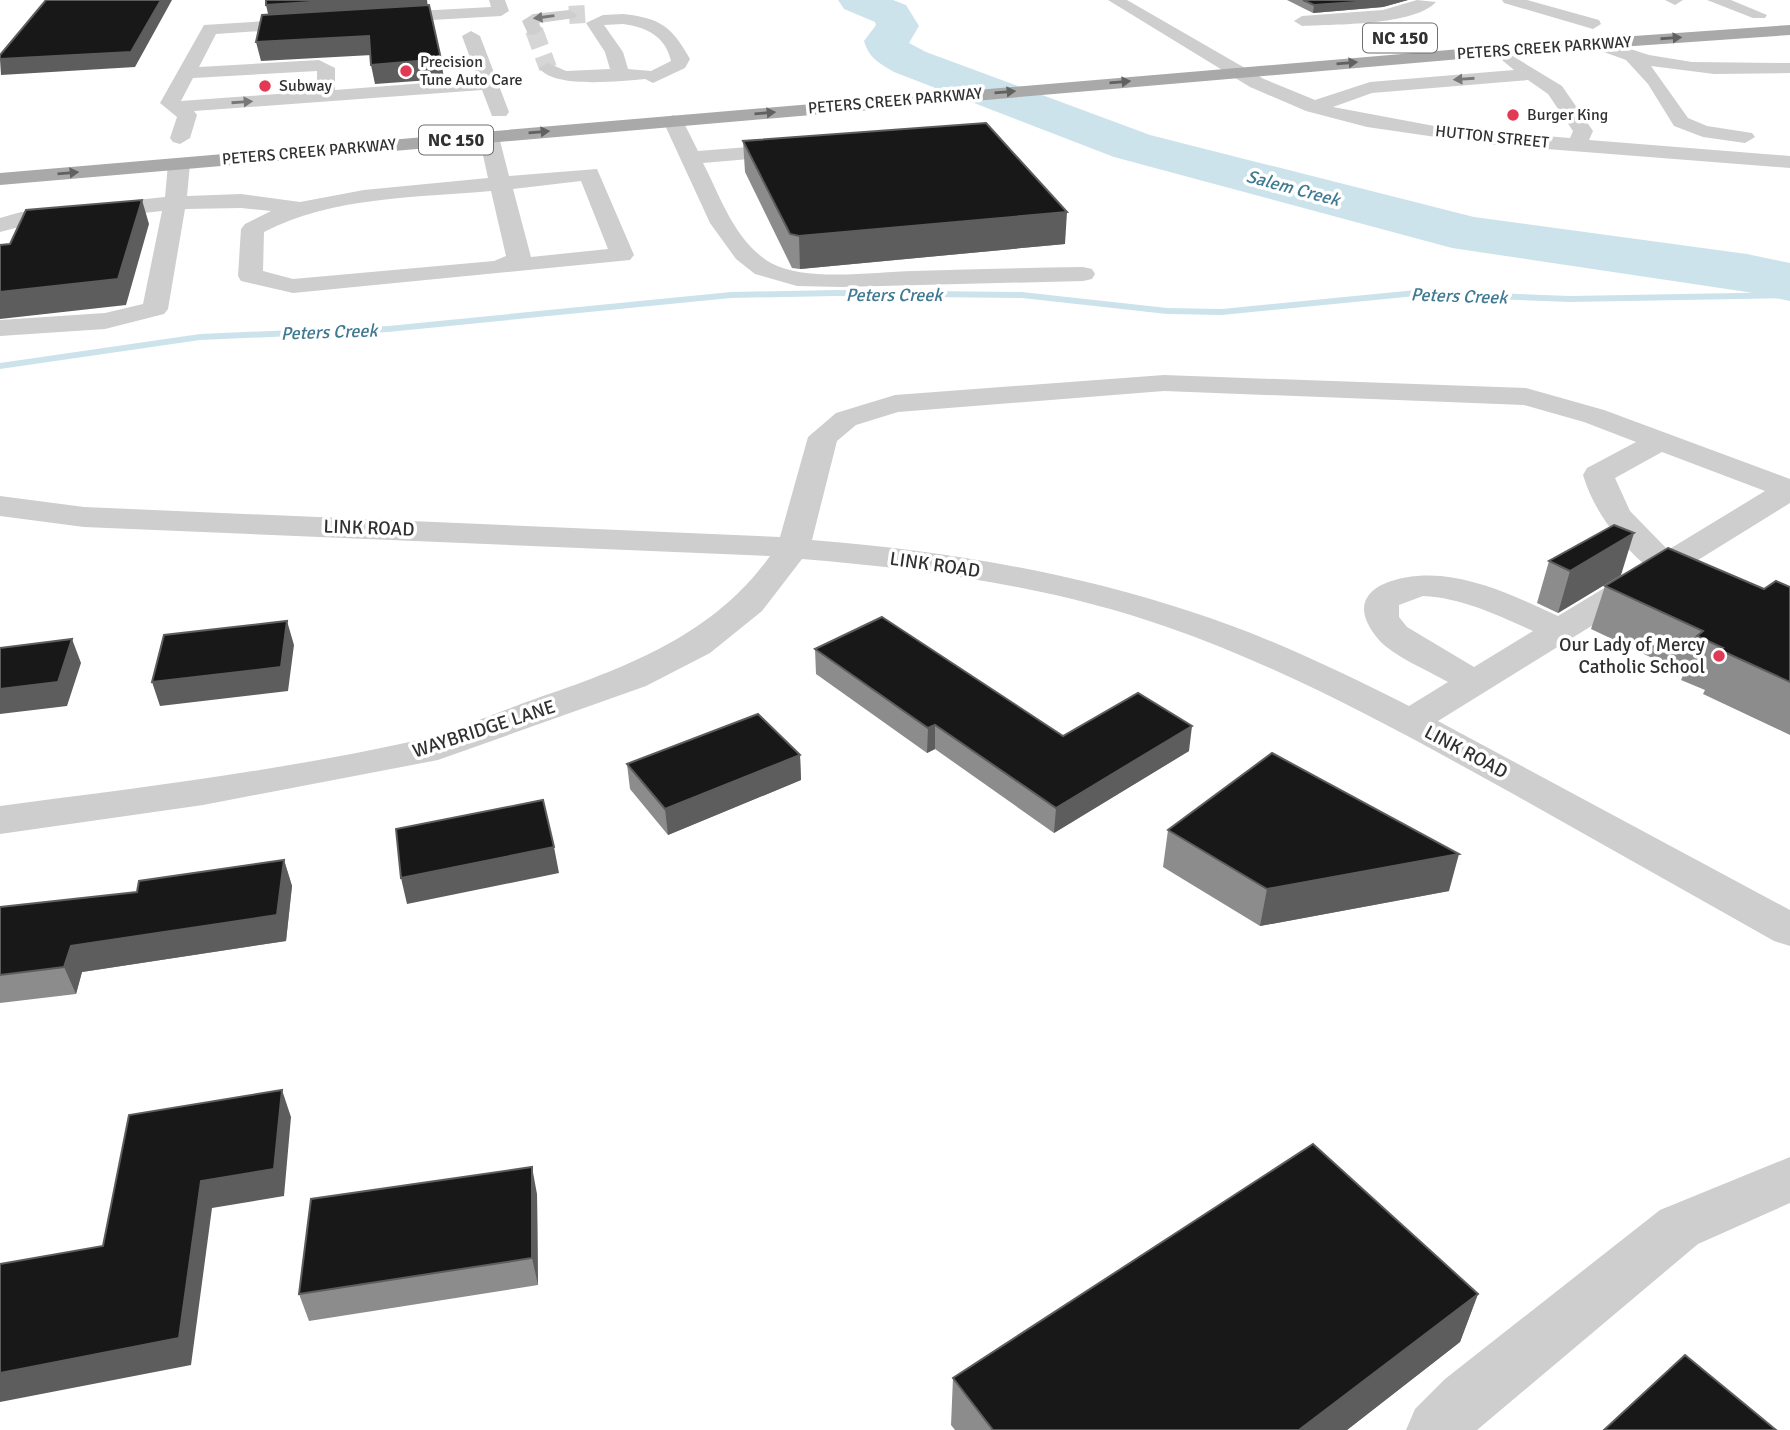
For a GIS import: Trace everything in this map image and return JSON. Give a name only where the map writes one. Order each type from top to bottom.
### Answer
[{"type":"main road","points":[[1716,9],[1759,15],[1790,14]]},
{"type":"main road","name":"PETERS CREEK PARKWAY","points":[[1537,27],[1600,24]]},
{"type":"main road","name":"PETERS CREEK PARKWAY","points":[[0,179],[1052,88],[1237,62],[1494,51],[1790,30]]},
{"type":"main road","points":[[1182,57],[1209,54]]},
{"type":"main road","name":"NC 150","points":[[472,114],[505,112]]},
{"type":"main road","name":"PETERS CREEK PARKWAY","points":[[153,141],[207,136]]},
{"type":"main road","points":[[179,164],[180,138]]},
{"type":"street","points":[[362,19],[501,11],[497,0]]},
{"type":"street","name":"HUTTON STREET","points":[[1116,0],[1209,54],[1237,62],[1281,96],[1313,107],[1414,129],[1489,139],[1790,162]]},
{"type":"street","points":[[1302,21],[1394,13],[1428,2],[1425,0]]},
{"type":"street","points":[[1517,2],[1555,0]]},
{"type":"street","points":[[1517,2],[1600,24]]},
{"type":"street","points":[[534,30],[530,21],[533,19],[577,14],[632,15],[683,34],[700,60],[696,65],[671,77],[675,87],[619,73],[566,76],[555,74],[548,68]]},
{"type":"street","points":[[619,73],[619,61],[612,47],[594,23],[601,20],[626,19],[657,29],[670,38],[681,59],[663,85]]},
{"type":"street","points":[[180,138],[187,115],[170,103],[210,29],[335,21]]},
{"type":"street","points":[[471,36],[488,84],[505,112]]},
{"type":"street","points":[[1596,44],[1635,59],[1708,71],[1790,68]]},
{"type":"street","points":[[1494,51],[1555,90],[1583,131],[1577,145]]},
{"type":"street","points":[[1635,59],[1655,81],[1681,122],[1703,131],[1768,140]]},
{"type":"street","points":[[186,73],[319,65],[326,68],[326,96]]},
{"type":"street","points":[[1313,107],[1370,88],[1532,74]]},
{"type":"street","points":[[174,107],[488,84]]},
{"type":"street","points":[[1370,88],[1422,106]]},
{"type":"street","points":[[1445,114],[1483,130],[1489,139]]},
{"type":"street","points":[[673,121],[721,223],[744,254],[764,269],[797,279],[842,280],[1083,274]]},
{"type":"street","points":[[489,137],[519,259],[499,268]]},
{"type":"street","points":[[691,158],[813,148]]},
{"type":"street","points":[[1697,155],[1704,178]]},
{"type":"street","points":[[0,328],[105,321],[155,309],[175,203],[179,164]]},
{"type":"street","points":[[589,174],[622,255],[293,286],[250,276],[253,229],[276,215],[297,208],[317,202],[589,174]]},
{"type":"street","points":[[0,225],[21,219],[175,203],[241,201],[297,208]]},
{"type":"street","name":"WAYBRIDGE LANE","points":[[0,820],[203,792],[424,751],[633,678],[696,645],[750,604],[767,586],[793,548],[823,437],[846,419],[895,404],[1164,383],[1460,392],[1526,397],[1594,416],[1790,490]]},
{"type":"street","points":[[1660,441],[1598,475],[1604,500],[1635,540],[1666,565]]},
{"type":"street","points":[[1410,722],[1790,490]]},
{"type":"street","name":"LINK ROAD","points":[[0,506],[84,517],[793,548],[934,564],[1049,584],[1133,604],[1236,641],[1320,676],[1410,722],[1790,930]]},
{"type":"street","points":[[1477,681],[1394,635],[1381,618],[1381,600],[1407,588],[1448,588],[1479,595],[1560,630]]},
{"type":"street","points":[[1437,1430],[1466,1399],[1679,1227],[1790,1178]]},
{"type":"building","points":[[46,0],[161,0],[131,52],[0,59],[0,55]]},
{"type":"building","points":[[266,0],[341,0],[266,5]]},
{"type":"building","points":[[1303,0],[1385,0],[1314,5]]},
{"type":"building","points":[[429,5],[441,59],[371,65],[369,36],[256,42],[262,15]]},
{"type":"building","points":[[986,123],[1067,212],[799,236],[790,234],[743,141]]},
{"type":"building","points":[[142,200],[118,279],[0,292],[0,245],[10,244],[26,210]]},
{"type":"building","points":[[1614,525],[1634,533],[1570,571],[1549,561]]},
{"type":"building","points":[[1668,548],[1764,589],[1776,581],[1790,587],[1790,682],[1720,650],[1723,648],[1697,636],[1703,631],[1605,586]]},
{"type":"building","points":[[882,617],[1063,736],[1138,693],[1192,726],[1056,808],[935,725],[928,728],[815,649]]},
{"type":"building","points":[[287,621],[281,667],[152,682],[164,635]]},
{"type":"building","points":[[72,639],[58,682],[0,689],[0,648]]},
{"type":"building","points":[[758,714],[800,755],[665,809],[627,764]]},
{"type":"building","points":[[1272,753],[1459,854],[1267,889],[1168,830]]},
{"type":"building","points":[[543,800],[554,847],[401,878],[396,829]]},
{"type":"building","points":[[284,860],[277,915],[71,946],[64,967],[0,975],[0,907],[137,892],[139,881]]},
{"type":"building","points":[[282,1090],[274,1169],[201,1181],[179,1338],[0,1373],[0,1264],[103,1246],[129,1115]]},
{"type":"building","points":[[1313,1144],[1478,1294],[1299,1430],[993,1430],[953,1378]]},
{"type":"building","points":[[532,1167],[532,1258],[299,1294],[311,1199]]},
{"type":"building","points":[[1685,1355],[1776,1430],[1604,1430]]},
{"type":"waterway","name":"Salem Creek","points":[[858,0],[891,14],[898,26],[886,41],[889,50],[910,62],[1132,146],[1473,235],[1747,273],[1790,282]]},
{"type":"waterway","name":"Peters Creek","points":[[0,366],[200,337],[388,329],[731,295],[1022,295],[1167,311],[1222,312],[1416,293],[1570,299],[1790,295]]},
{"type":"tunnel","points":[[569,15],[585,14]]},
{"type":"tunnel","points":[[534,30],[548,68]]},
{"type":"place","name":"Precision Tune Auto Care","points":[[406,71]]},
{"type":"place","name":"Subway","points":[[265,86]]},
{"type":"place","name":"Burger King","points":[[1513,115]]},
{"type":"place","name":"Our Lady of Mercy Catholic School","points":[[1719,656]]}]
